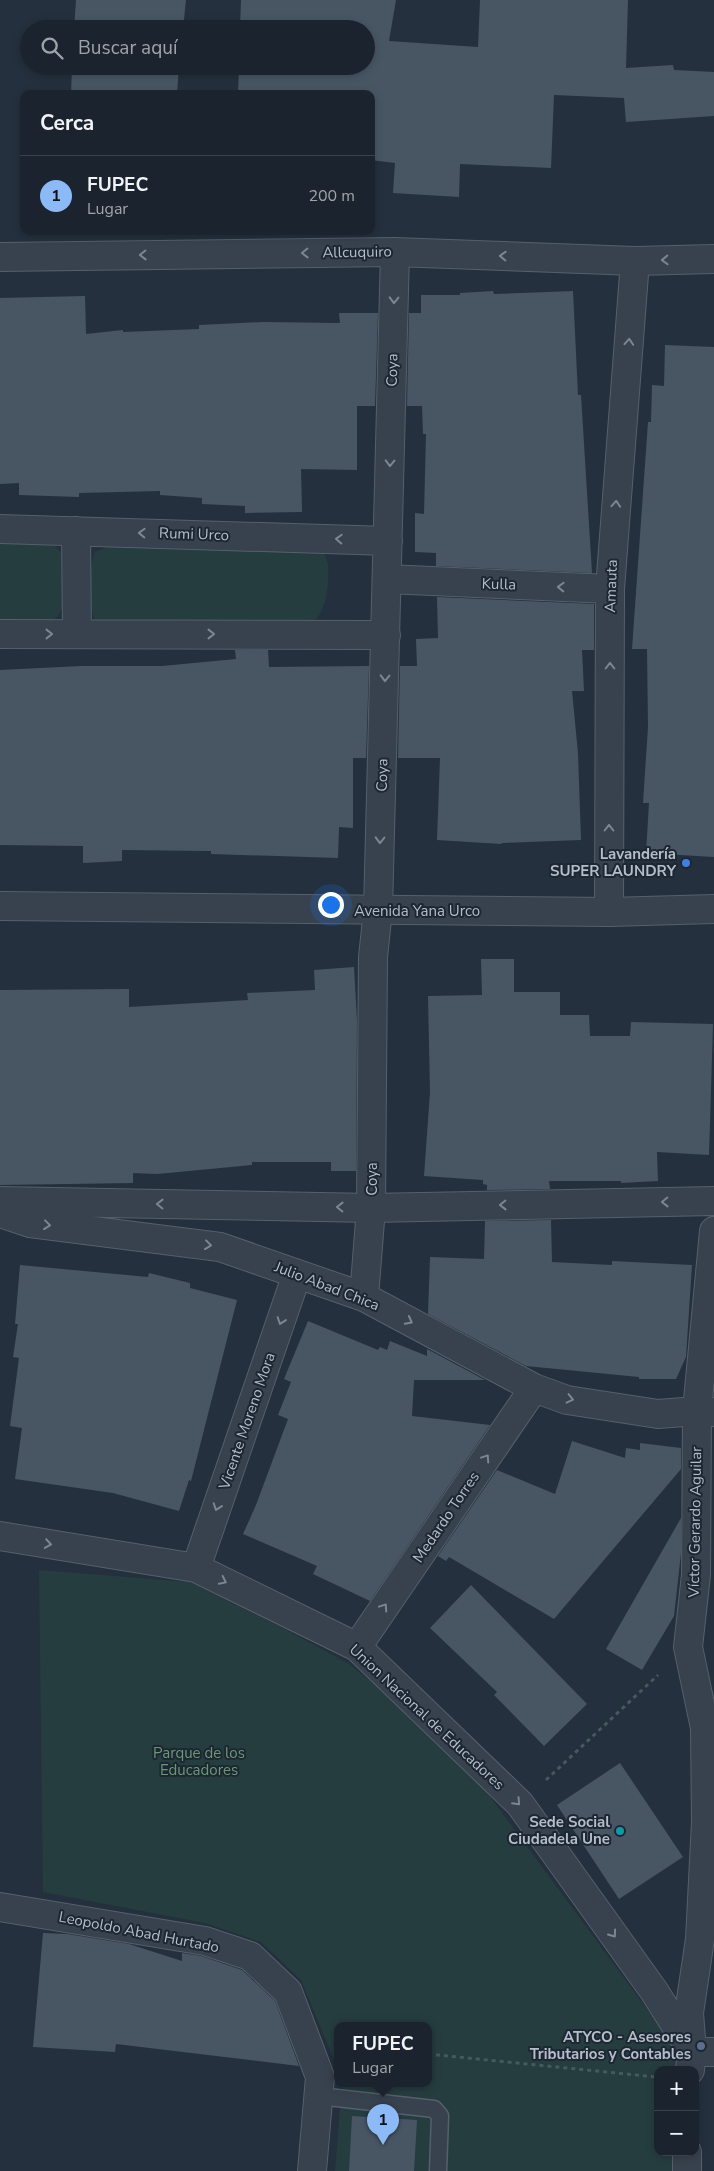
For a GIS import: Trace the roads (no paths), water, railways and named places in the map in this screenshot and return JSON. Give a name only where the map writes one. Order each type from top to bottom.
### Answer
[{"type":"street","name":"Allcuquiro","points":[[0,257],[395,252],[635,261],[714,258]]},
{"type":"street","name":"Coya","points":[[364,1297],[372,1208],[373,957],[378,910],[395,252]]},
{"type":"street","name":"Amauta","points":[[609,912],[610,589],[635,261]]},
{"type":"street","name":"Rumi Urco","points":[[0,529],[388,541]]},
{"type":"street","points":[[76,531],[77,634]]},
{"type":"street","name":"Kulla","points":[[387,579],[610,589]]},
{"type":"street","points":[[0,634],[386,635]]},
{"type":"street","name":"Avenida Yana Urco","points":[[0,906],[609,912],[714,911]]},
{"type":"street","points":[[0,1201],[372,1208],[714,1201]]},
{"type":"street","name":"Julio Abad Chica","points":[[0,1213],[30,1223],[220,1247],[364,1297],[534,1388],[567,1400],[658,1414],[705,1411]]},
{"type":"street","name":"Víctor Gerardo Aguilar","points":[[699,2058],[689,2013],[700,1939],[709,1729],[688,1647],[696,1576],[714,1231]]},
{"type":"street","name":"Vicente Moreno Mora","points":[[196,1568],[297,1274]]},
{"type":"street","name":"Medardo Torres","points":[[357,1647],[534,1388]]},
{"type":"street","name":"Union Nacional de Educadores","points":[[0,1536],[196,1568],[357,1647],[520,1804],[654,1991],[699,2058]]},
{"type":"street","name":"Leopoldo Abad Hurtado","points":[[0,1907],[205,1941],[250,1956],[288,1992],[320,2077],[312,2171]]},
{"type":"street","points":[[687,2156],[687,2171]]},
{"type":"lane","points":[[318,2096],[434,2109],[440,2116],[438,2171]]},
{"type":"place","name":"Lavandería SUPER LAUNDRY","points":[[686,863]]},
{"type":"place","name":"Sede Social Ciudadela Une","points":[[620,1831]]},
{"type":"place","name":"ATYCO - Asesores Tributarios y Contables","points":[[701,2046]]},
{"type":"place","name":"FUPEC","points":[[383,2145]]},
{"type":"park label","name":"Parque de los Educadores","points":[[199,1762]]}]
